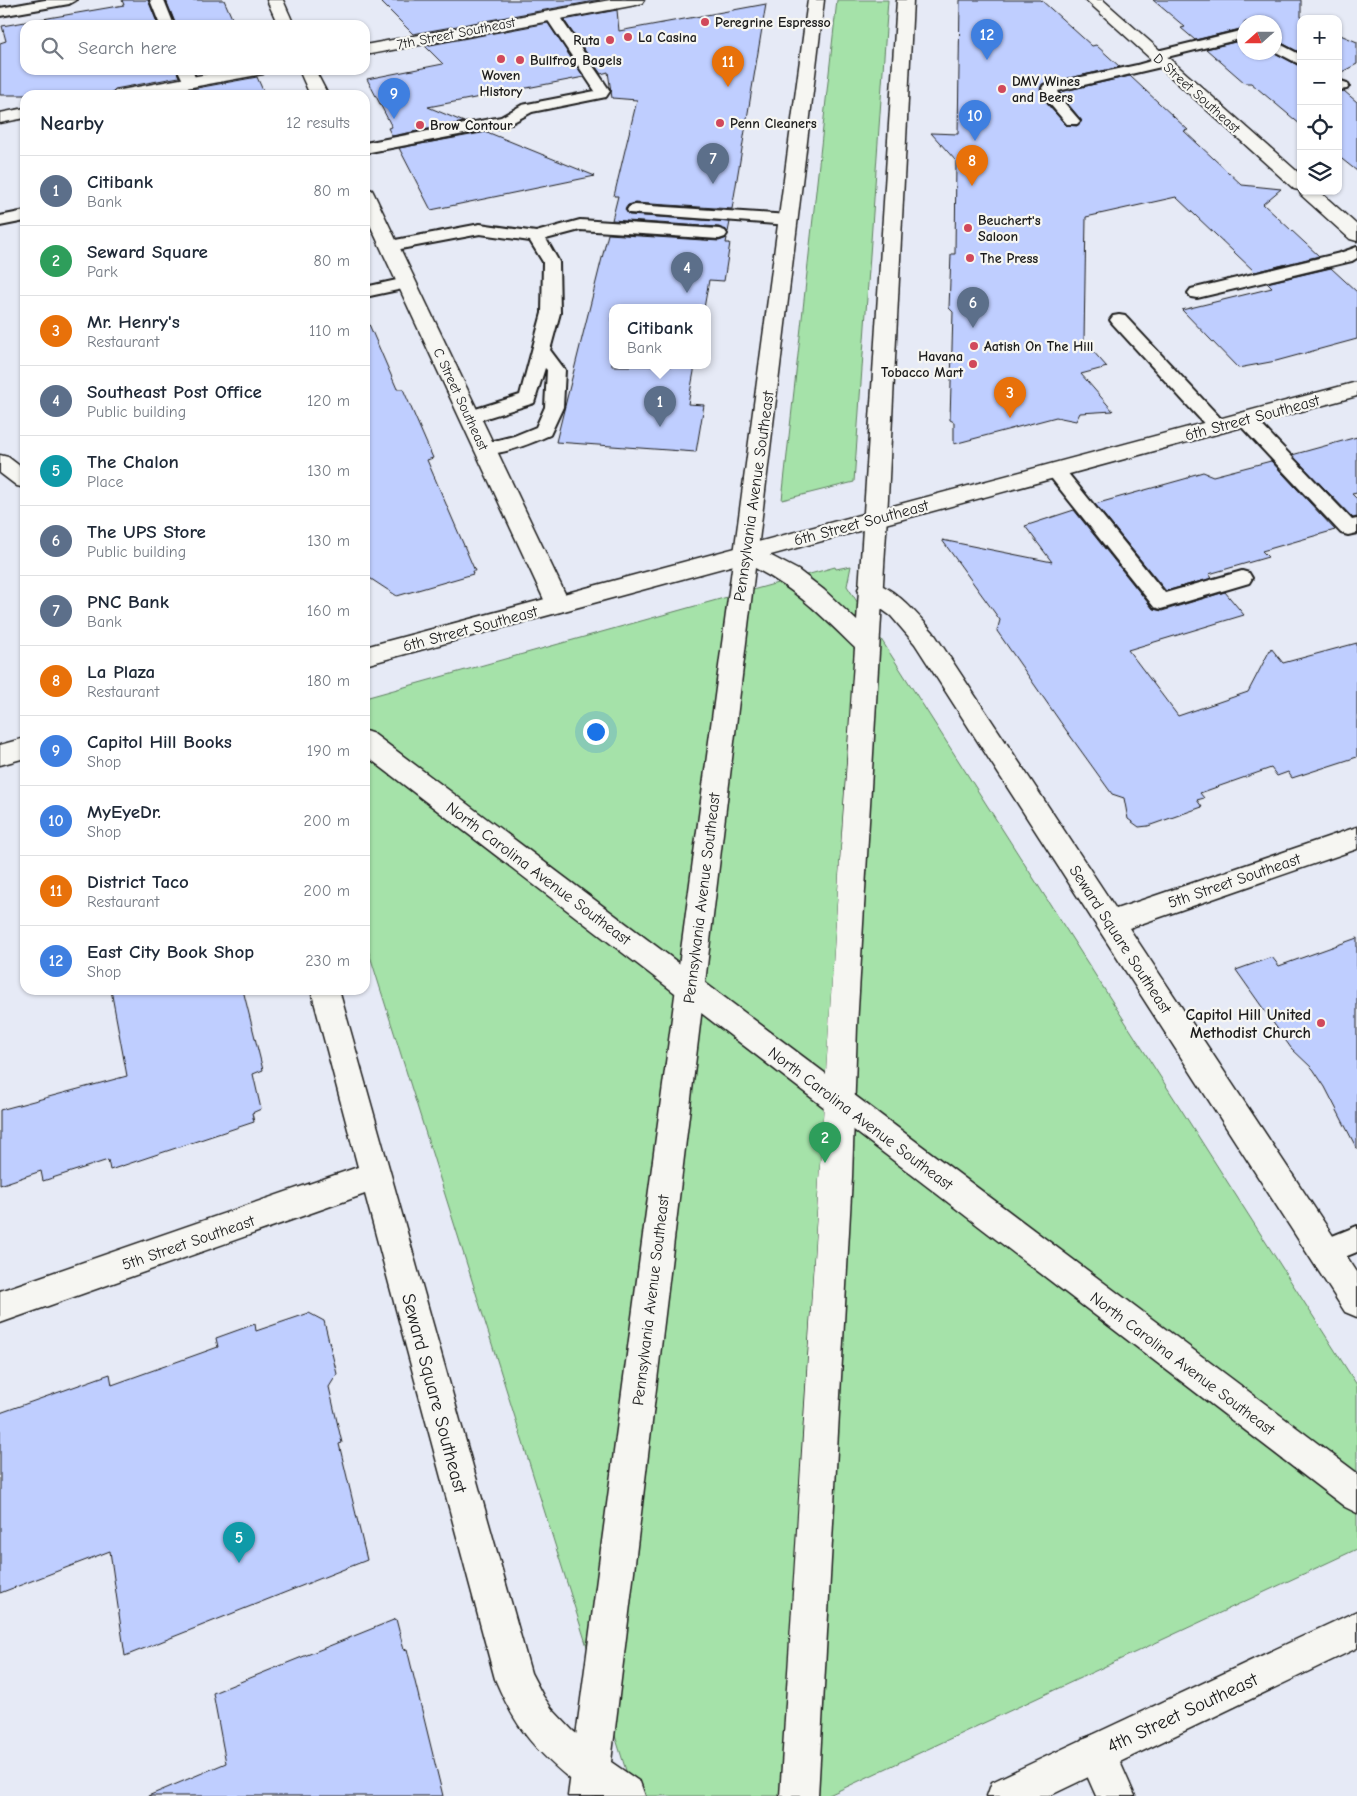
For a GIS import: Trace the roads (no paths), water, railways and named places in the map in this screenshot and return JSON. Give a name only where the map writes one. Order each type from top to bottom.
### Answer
[{"type":"street","points":[[274,0],[284,20]]},
{"type":"street","name":"7th Street Southeast","points":[[370,49],[636,0]]},
{"type":"street","name":"Pennsylvania Avenue Southeast","points":[[589,1783],[816,0]]},
{"type":"street","points":[[799,1796],[840,1104],[842,1026],[875,519],[905,0]]},
{"type":"street","name":"D Street Southeast","points":[[1094,0],[1297,181]]},
{"type":"street","points":[[309,75],[317,90]]},
{"type":"street","points":[[139,90],[188,76]]},
{"type":"street","points":[[0,118],[20,114]]},
{"type":"street","points":[[1312,195],[1357,235]]},
{"type":"street","name":"C Street Southeast","points":[[370,204],[558,604]]},
{"type":"street","name":"6th Street Southeast","points":[[370,655],[1357,389]]},
{"type":"street","points":[[0,462],[20,477]]},
{"type":"street","points":[[746,553],[790,576],[816,596],[866,644]]},
{"type":"street","name":"Seward Square Southeast","points":[[870,590],[899,610],[924,638],[1357,1302]]},
{"type":"street","name":"North Carolina Avenue Southeast","points":[[370,745],[619,933],[690,990],[1357,1495]]},
{"type":"street","points":[[0,755],[20,749]]},
{"type":"street","name":"5th Street Southeast","points":[[1110,923],[1357,838]]},
{"type":"street","name":"Seward Square Southeast","points":[[325,995],[514,1679],[532,1713],[589,1783],[626,1796]]},
{"type":"street","name":"5th Street Southeast","points":[[0,1307],[375,1176]]},
{"type":"street","name":"4th Street Southeast","points":[[1006,1796],[1357,1629]]},
{"type":"street","points":[[1096,1753],[1116,1796]]},
{"type":"lane","points":[[0,12],[70,0]]},
{"type":"lane","points":[[157,0],[165,20]]},
{"type":"lane","points":[[370,147],[506,121],[527,108],[600,94],[603,91],[552,16]]},
{"type":"lane","points":[[1072,121],[1054,100],[1049,88],[1140,69],[1156,64],[1162,54],[1237,36]]},
{"type":"lane","points":[[1282,50],[1299,60]]},
{"type":"lane","points":[[636,210],[789,220]]},
{"type":"lane","points":[[0,221],[20,217]]},
{"type":"lane","points":[[390,246],[480,229],[536,237],[580,225],[719,234]]},
{"type":"lane","points":[[470,417],[528,399],[551,312],[551,262],[536,237]]},
{"type":"lane","points":[[1197,293],[1346,257],[1357,252]]},
{"type":"lane","points":[[370,291],[406,283]]},
{"type":"lane","points":[[1120,320],[1217,426]]},
{"type":"lane","points":[[485,449],[519,441],[543,431],[554,407],[556,370],[541,350]]},
{"type":"lane","points":[[1245,419],[1348,528],[1357,526]]},
{"type":"lane","points":[[1055,470],[1161,602],[1242,578]]},
{"type":"lane","points":[[1325,1252],[1357,1239]]},
{"type":"place","name":"Peregrine Espresso","points":[[705,22]]},
{"type":"place","name":"La Casina","points":[[628,37]]},
{"type":"place","name":"Ruta","points":[[610,40]]},
{"type":"place","name":"Woven History","points":[[501,59]]},
{"type":"place","name":"Bullfrog Bagels","points":[[520,60]]},
{"type":"place","name":"East City Book Shop","points":[[987,60]]},
{"type":"place","name":"District Taco","points":[[728,87]]},
{"type":"place","name":"DMV Wines and Beers","points":[[1002,89]]},
{"type":"place","name":"Capitol Hill Books","points":[[394,119]]},
{"type":"place","name":"Penn Cleaners","points":[[720,123]]},
{"type":"place","name":"Brow Contour","points":[[420,125]]},
{"type":"place","name":"MyEyeDr.","points":[[975,141]]},
{"type":"place","name":"PNC Bank","points":[[713,184]]},
{"type":"place","name":"La Plaza","points":[[972,186]]},
{"type":"place","name":"Beuchert's Saloon","points":[[968,228]]},
{"type":"place","name":"The Press","points":[[970,258]]},
{"type":"place","name":"Southeast Post Office","points":[[687,293]]},
{"type":"place","name":"The UPS Store","points":[[973,328]]},
{"type":"place","name":"Aatish On The Hill","points":[[974,346]]},
{"type":"place","name":"Havana Tobacco Mart","points":[[973,364]]},
{"type":"place","name":"Mr. Henry's","points":[[1010,418]]},
{"type":"place","name":"Citibank","points":[[660,427]]},
{"type":"place","name":"Capitol Hill United Methodist Church","points":[[1321,1023]]},
{"type":"place","name":"Seward Square","points":[[825,1163]]},
{"type":"place","name":"The Chalon","points":[[239,1563]]}]
